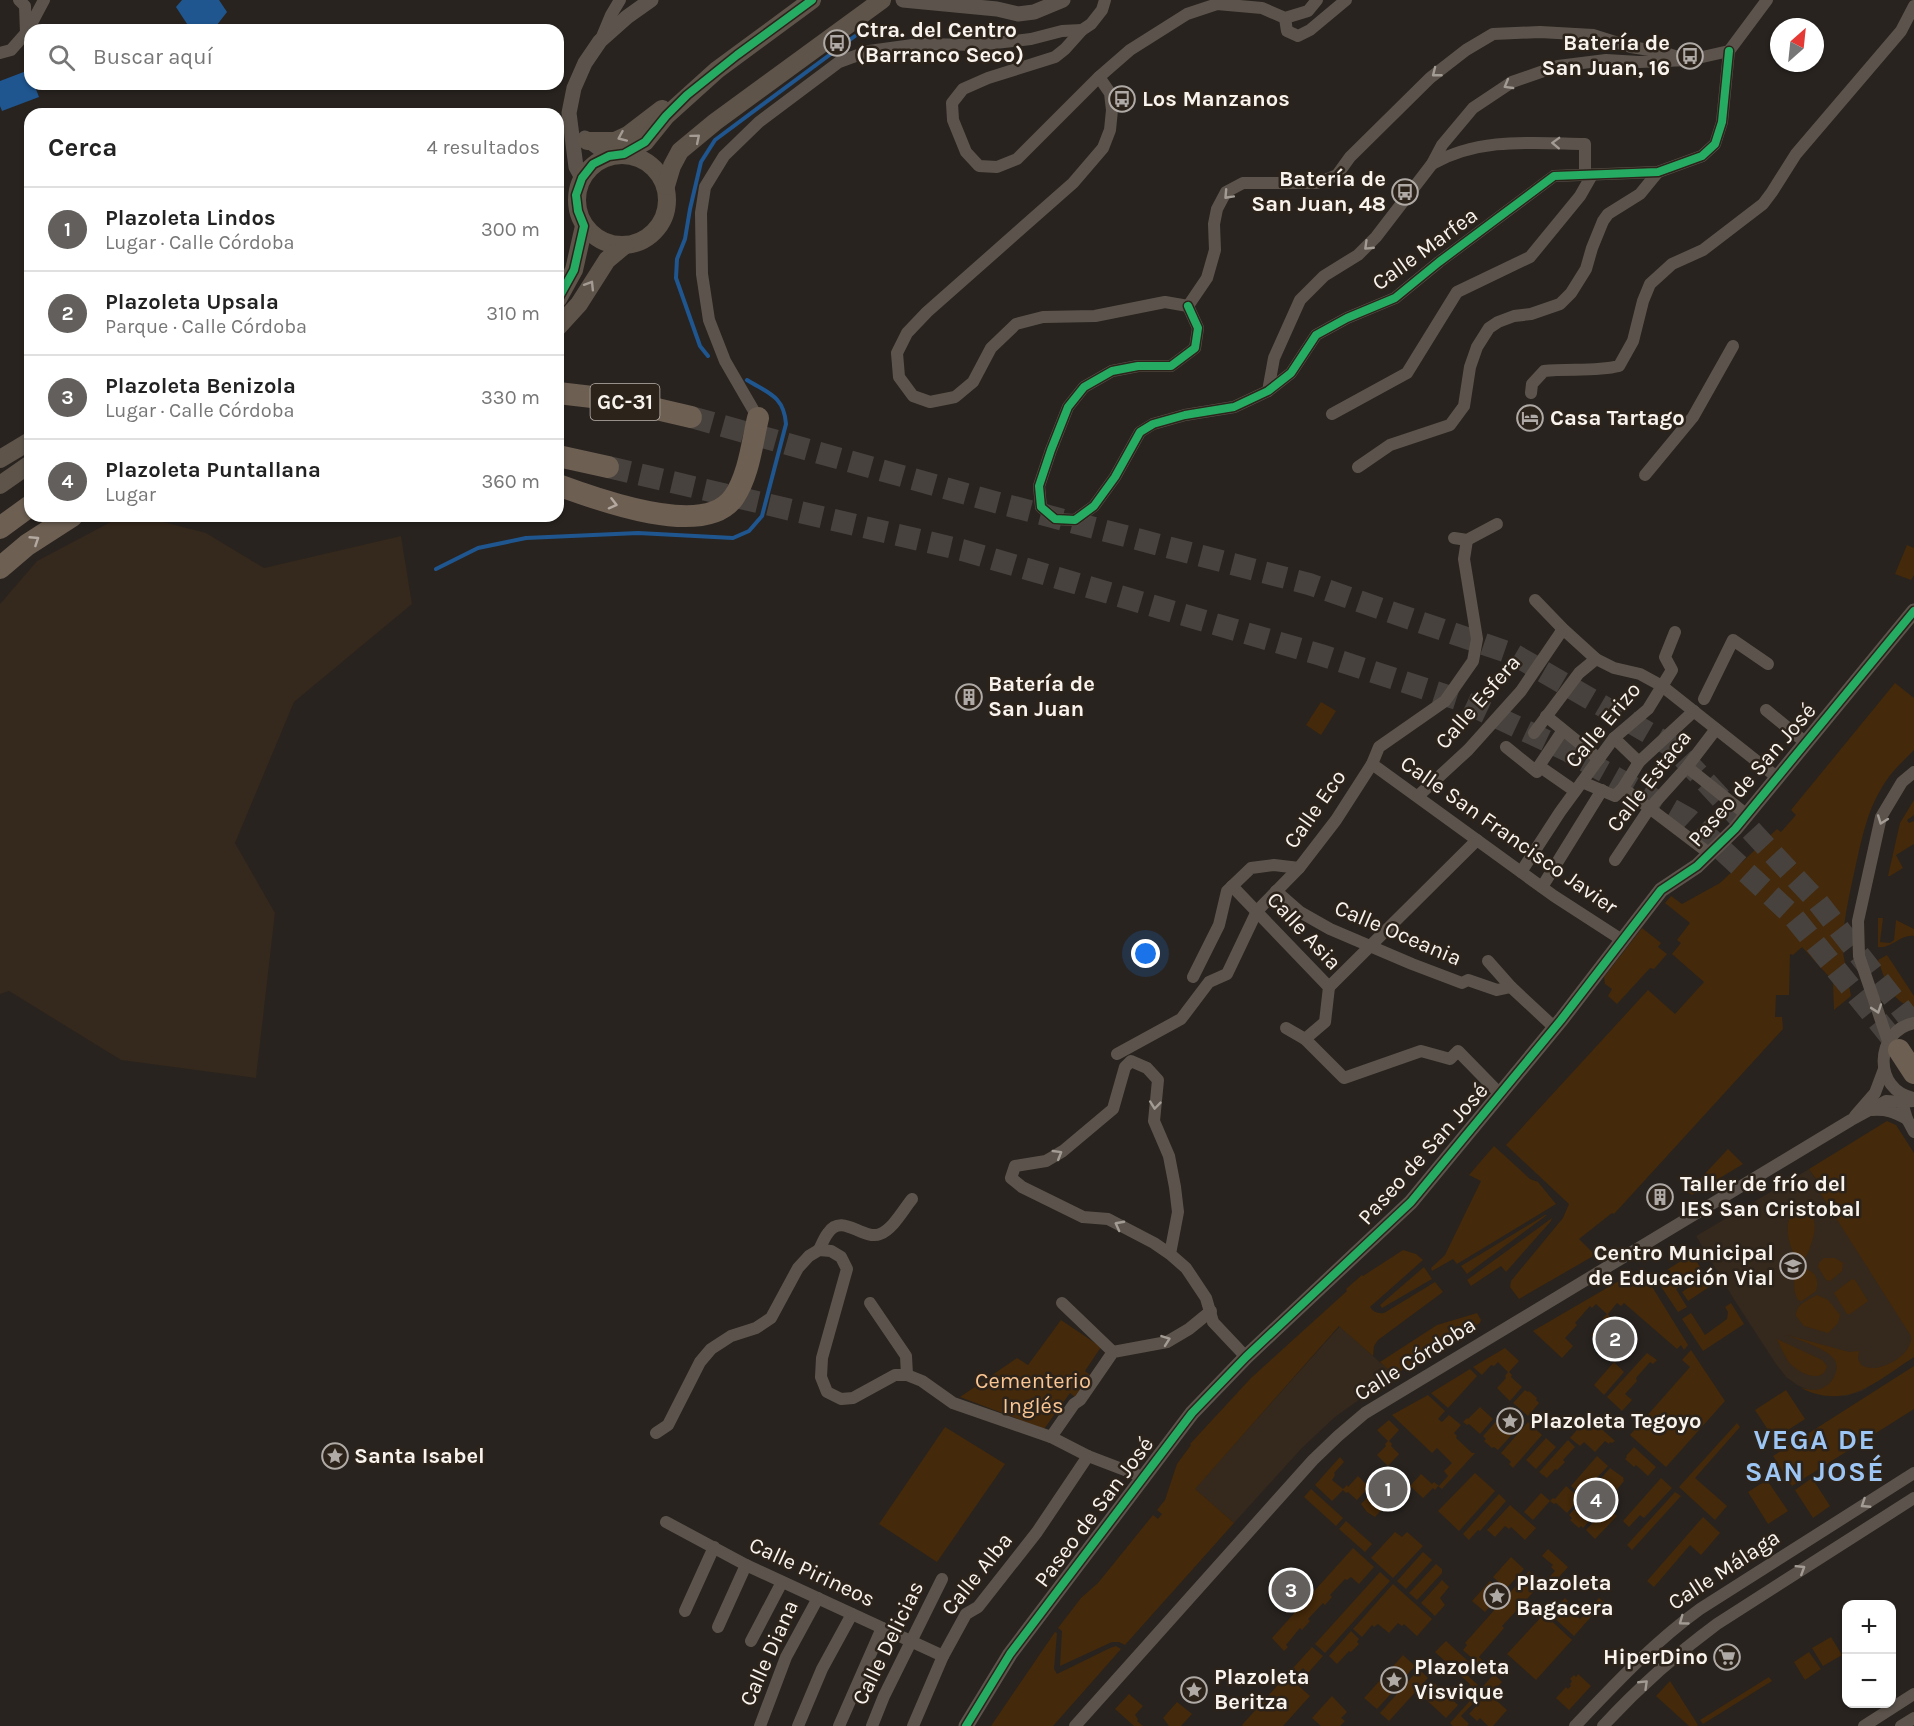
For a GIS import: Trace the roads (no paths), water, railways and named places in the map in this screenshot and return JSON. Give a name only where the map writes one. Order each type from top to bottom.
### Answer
[{"type":"highway","name":"GC-31","points":[[564,394],[618,400],[691,417]]},
{"type":"highway","points":[[564,487],[604,502],[651,513],[685,517],[707,514],[722,508],[733,498],[744,475],[758,418]]},
{"type":"highway","points":[[564,457],[608,467]]},
{"type":"highway","points":[[0,528],[24,510]]},
{"type":"highway","points":[[0,568],[27,545],[63,522]]},
{"type":"highway","points":[[1893,1045],[1914,1073]]},
{"type":"main road","points":[[616,155],[638,157],[650,164],[666,186],[668,200],[666,213],[660,226],[650,236],[625,245],[602,241],[584,226],[578,211],[576,195],[582,178],[593,164],[645,142],[687,95],[737,54],[811,1]]},
{"type":"main road","points":[[666,186],[672,166],[680,151],[715,122],[875,5]]},
{"type":"main road","points":[[587,141],[615,141],[628,135],[669,103],[687,95]]},
{"type":"main road","points":[[564,288],[574,270],[584,226]]},
{"type":"main road","points":[[564,320],[579,304],[607,260],[625,245]]},
{"type":"main road","points":[[0,459],[24,445]]},
{"type":"main road","points":[[0,485],[24,468]]},
{"type":"street","points":[[19,0],[25,6],[26,24]]},
{"type":"street","points":[[31,24],[44,0]]},
{"type":"street","points":[[582,178],[576,166],[569,113],[574,88],[585,63],[600,41],[620,0]]},
{"type":"street","points":[[627,17],[636,0]]},
{"type":"street","points":[[600,41],[651,0]]},
{"type":"street","points":[[903,0],[997,9],[1018,14],[1052,6],[1063,0]]},
{"type":"street","points":[[997,9],[1037,0]]},
{"type":"street","points":[[1094,0],[1097,15]]},
{"type":"street","points":[[1105,0],[1102,10],[1091,24],[1055,57],[988,78],[963,89],[952,103],[953,120],[966,152],[979,166],[998,167],[1017,159],[1099,77],[1130,50],[1187,14],[1216,4],[1263,8],[1285,18],[1308,11],[1317,0]]},
{"type":"street","points":[[1285,18],[1287,31],[1298,36],[1310,30],[1346,0]]},
{"type":"street","points":[[1358,467],[1390,445],[1450,425],[1464,406],[1470,367],[1477,347],[1486,332],[1498,322],[1560,304],[1571,293],[1586,269],[1592,248],[1608,214],[1640,194],[1658,172],[1702,156],[1715,144],[1724,113],[1729,51],[1767,0]]},
{"type":"street","points":[[1531,393],[1532,384],[1544,371],[1609,369],[1619,366],[1633,341],[1643,301],[1650,284],[1672,264],[1703,250],[1763,204],[1796,154],[1901,31],[1914,6]]},
{"type":"street","points":[[758,418],[721,351],[709,320],[702,274],[701,213],[705,187],[724,156],[759,122],[839,62],[868,51],[920,44],[977,45],[1031,39],[1062,31],[1082,30]]},
{"type":"street","points":[[1099,77],[1110,93],[1112,110],[1110,130],[1103,148],[1072,183],[927,312],[907,333],[897,352],[899,377],[913,396],[930,402],[955,397],[973,382],[991,348],[1016,324],[1043,317],[1095,316],[1165,302],[1188,306],[1207,278],[1215,250],[1214,224],[1217,208],[1227,192],[1243,183],[1317,183],[1336,175],[1350,157],[1430,78],[1466,50],[1493,34],[1540,32],[1593,35],[1631,47],[1662,52],[1689,60]]},
{"type":"street","points":[[0,53],[10,50],[24,35]]},
{"type":"street","points":[[1268,391],[1274,358],[1300,300],[1324,276],[1358,255],[1376,237],[1432,164],[1442,145],[1473,108],[1512,82],[1558,66],[1606,60],[1639,62],[1689,60],[1729,51]]},
{"type":"street","points":[[569,113],[577,130],[587,141],[616,155]]},
{"type":"street","points":[[1332,414],[1407,373],[1456,292],[1530,257],[1580,196],[1589,174],[1585,144],[1506,142],[1446,155],[1432,164]]},
{"type":"street","name":"Calle Marfea","points":[[1188,306],[1198,328],[1195,348],[1171,366],[1138,366],[1112,371],[1084,387],[1068,407],[1039,486],[1041,507],[1055,519],[1075,520],[1094,506],[1115,477],[1140,432],[1153,424],[1185,415],[1234,407],[1268,391],[1291,373],[1316,336],[1347,318],[1395,298],[1554,176],[1658,172]]},
{"type":"street","points":[[1645,474],[1693,417],[1732,346]]},
{"type":"street","points":[[1454,538],[1467,540],[1497,524]]},
{"type":"street","name":"Calle Eco","points":[[1232,886],[1251,868],[1274,866],[1299,868],[1336,820],[1372,764],[1379,747],[1445,701],[1473,662],[1477,639],[1464,559],[1467,540]]},
{"type":"street","points":[[1535,600],[1596,659],[1614,668],[1640,674],[1662,686],[1778,778]]},
{"type":"street","name":"Paseo de San José","points":[[966,1726],[1010,1654],[1192,1413],[1246,1357],[1411,1202],[1555,1028],[1661,890],[1697,866],[1747,815],[1914,611]]},
{"type":"street","name":"Calle Esfera","points":[[1418,796],[1468,750],[1521,691],[1563,629]]},
{"type":"street","name":"Calle Erizo","points":[[1521,872],[1614,738],[1648,709],[1672,670],[1665,657],[1676,632]]},
{"type":"street","points":[[1704,699],[1732,640],[1768,664]]},
{"type":"street","points":[[1534,733],[1579,673],[1596,659]]},
{"type":"street","points":[[1766,710],[1806,743]]},
{"type":"street","points":[[1539,766],[1579,787],[1602,790],[1615,796],[1623,788],[1639,762],[1694,711]]},
{"type":"street","points":[[1546,716],[1599,759]]},
{"type":"street","name":"Calle Estaca","points":[[1615,860],[1649,809],[1687,767],[1716,729]]},
{"type":"street","points":[[1506,747],[1537,772],[1563,730]]},
{"type":"street","points":[[1614,738],[1639,762]]},
{"type":"street","name":"Calle San Francisco Javier","points":[[1372,764],[1521,872],[1622,940]]},
{"type":"street","points":[[1687,767],[1747,815]]},
{"type":"street","points":[[1893,1045],[1859,956],[1858,921],[1881,818],[1902,782],[1914,772]]},
{"type":"street","points":[[1623,788],[1710,854]]},
{"type":"street","points":[[1542,886],[1602,790]]},
{"type":"street","points":[[1329,987],[1477,840]]},
{"type":"street","points":[[1117,1054],[1181,1019],[1209,982],[1227,974],[1257,911],[1299,868]]},
{"type":"street","points":[[1193,977],[1219,925],[1227,891],[1232,886]]},
{"type":"street","name":"Calle Asia","points":[[1232,886],[1329,987],[1325,1022],[1305,1039]]},
{"type":"street","name":"Calle Oceania","points":[[1276,891],[1300,912],[1330,929],[1412,964],[1462,983],[1468,980],[1497,990],[1511,987]]},
{"type":"street","points":[[1488,962],[1555,1028]]},
{"type":"street","points":[[1893,1045],[1898,1030],[1914,1023]]},
{"type":"street","points":[[1286,1028],[1305,1039],[1344,1078],[1420,1051],[1450,1059],[1458,1051],[1501,1095]]},
{"type":"street","name":"Calle Córdoba","points":[[1851,1120],[1875,1093],[1884,1069],[1883,1055],[1893,1045]]},
{"type":"street","points":[[1170,1254],[1178,1212],[1169,1156],[1154,1121],[1158,1080],[1147,1068],[1131,1061],[1125,1067],[1113,1109],[1064,1151],[1046,1161],[1015,1166],[1011,1178],[1022,1187],[1083,1217],[1108,1219],[1170,1254],[1185,1268],[1206,1298],[1214,1322],[1246,1357]]},
{"type":"street","points":[[1884,1069],[1889,1082],[1907,1098],[1907,1119],[1914,1132]]},
{"type":"street","name":"Calle Córdoba","points":[[1076,1726],[1313,1460],[1365,1413],[1851,1120],[1886,1101],[1907,1098]]},
{"type":"street","points":[[1871,1110],[1894,1111],[1907,1119]]},
{"type":"street","points":[[656,1433],[668,1425],[700,1362],[711,1349],[730,1336],[756,1328],[771,1318],[798,1268],[809,1256],[819,1250],[828,1231],[835,1226],[846,1225],[871,1236],[879,1235],[887,1230],[912,1199]]},
{"type":"street","points":[[819,1250],[831,1251],[841,1257],[847,1269],[822,1358],[821,1377],[827,1392],[841,1399],[853,1398],[895,1376],[907,1375],[922,1381],[953,1403],[1051,1437],[1088,1456],[1143,1477]]},
{"type":"street","points":[[870,1303],[906,1356],[907,1375]]},
{"type":"street","points":[[1062,1303],[1113,1352]]},
{"type":"street","points":[[1051,1437],[1113,1352],[1167,1342],[1189,1329],[1211,1311]]},
{"type":"street","name":"Calle Alba","points":[[913,1726],[943,1656],[966,1614],[978,1607],[1031,1541],[1088,1456]]},
{"type":"street","name":"Calle Málaga","points":[[1575,1726],[1638,1659],[1672,1629],[1914,1473]]},
{"type":"street","name":"Calle Málaga","points":[[1603,1726],[1654,1674],[1709,1630],[1914,1498]]},
{"type":"street","name":"Calle Pirineos","points":[[666,1522],[782,1582],[943,1656]]},
{"type":"street","points":[[685,1611],[714,1547]]},
{"type":"street","points":[[718,1627],[747,1565]]},
{"type":"street","name":"Calle Delicias","points":[[872,1726],[910,1641],[942,1579]]},
{"type":"street","points":[[751,1641],[782,1582]]},
{"type":"street","name":"Calle Diana","points":[[760,1726],[786,1658],[818,1598]]},
{"type":"street","points":[[798,1726],[822,1669],[852,1614]]},
{"type":"street","points":[[839,1726],[882,1628]]},
{"type":"street","points":[[1864,1726],[1914,1694]]},
{"type":"street","points":[[1901,1726],[1914,1718]]},
{"type":"water","points":[[182,0],[219,0],[227,12],[218,24],[187,24],[176,7]]},
{"type":"water","points":[[24,72],[24,90],[36,90],[39,97],[2,111],[0,81]]},
{"type":"waterway","points":[[708,356],[700,346],[676,278],[677,259],[685,239],[701,162],[715,140],[855,36]]},
{"type":"waterway","points":[[436,569],[478,548],[526,538],[638,533],[733,538],[749,531],[762,516],[786,424],[782,407],[774,396],[747,380]]},
{"type":"tunnel","points":[[691,417],[995,502],[1309,584],[1513,654],[1673,747],[1817,901],[1914,1025]]},
{"type":"tunnel","points":[[608,467],[962,550],[1321,655],[1460,700],[1566,750],[1689,819],[1792,915],[1890,1036]]},
{"type":"place","name":"Ctra. del Centro (Barranco Seco)","points":[[837,43]]},
{"type":"place","name":"Batería de San Juan, 16","points":[[1690,56]]},
{"type":"place","name":"Los Manzanos","points":[[1122,99]]},
{"type":"place","name":"Batería de San Juan, 48","points":[[1405,192]]},
{"type":"place","name":"Casa Tartago","points":[[1530,418]]},
{"type":"place","name":"Batería de San Juan","points":[[969,697]]},
{"type":"place","name":"Taller de frío del IES San Cristobal","points":[[1660,1197]]},
{"type":"place","name":"Centro Municipal de Educación Vial","points":[[1793,1266]]},
{"type":"place","name":"Plazoleta Upsala","points":[[1615,1339]]},
{"type":"place","name":"Plazoleta Tegoyo","points":[[1510,1421]]},
{"type":"place","name":"Santa Isabel","points":[[335,1456]]},
{"type":"place","name":"Plazoleta Lindos","points":[[1388,1489]]},
{"type":"place","name":"Plazoleta Puntallana","points":[[1596,1500]]},
{"type":"place","name":"Plazoleta Benizola","points":[[1291,1590]]},
{"type":"place","name":"Plazoleta Bagacera","points":[[1497,1596]]},
{"type":"place","name":"HiperDino","points":[[1727,1657]]},
{"type":"place","name":"Plazoleta Visvique","points":[[1394,1680]]},
{"type":"place","name":"Plazoleta Beritza","points":[[1194,1690]]},
{"type":"district","name":"VEGA DE SAN JOSÉ","points":[[1815,1455]]},
{"type":"park label","name":"Cementerio Inglés","points":[[1033,1394]]}]
